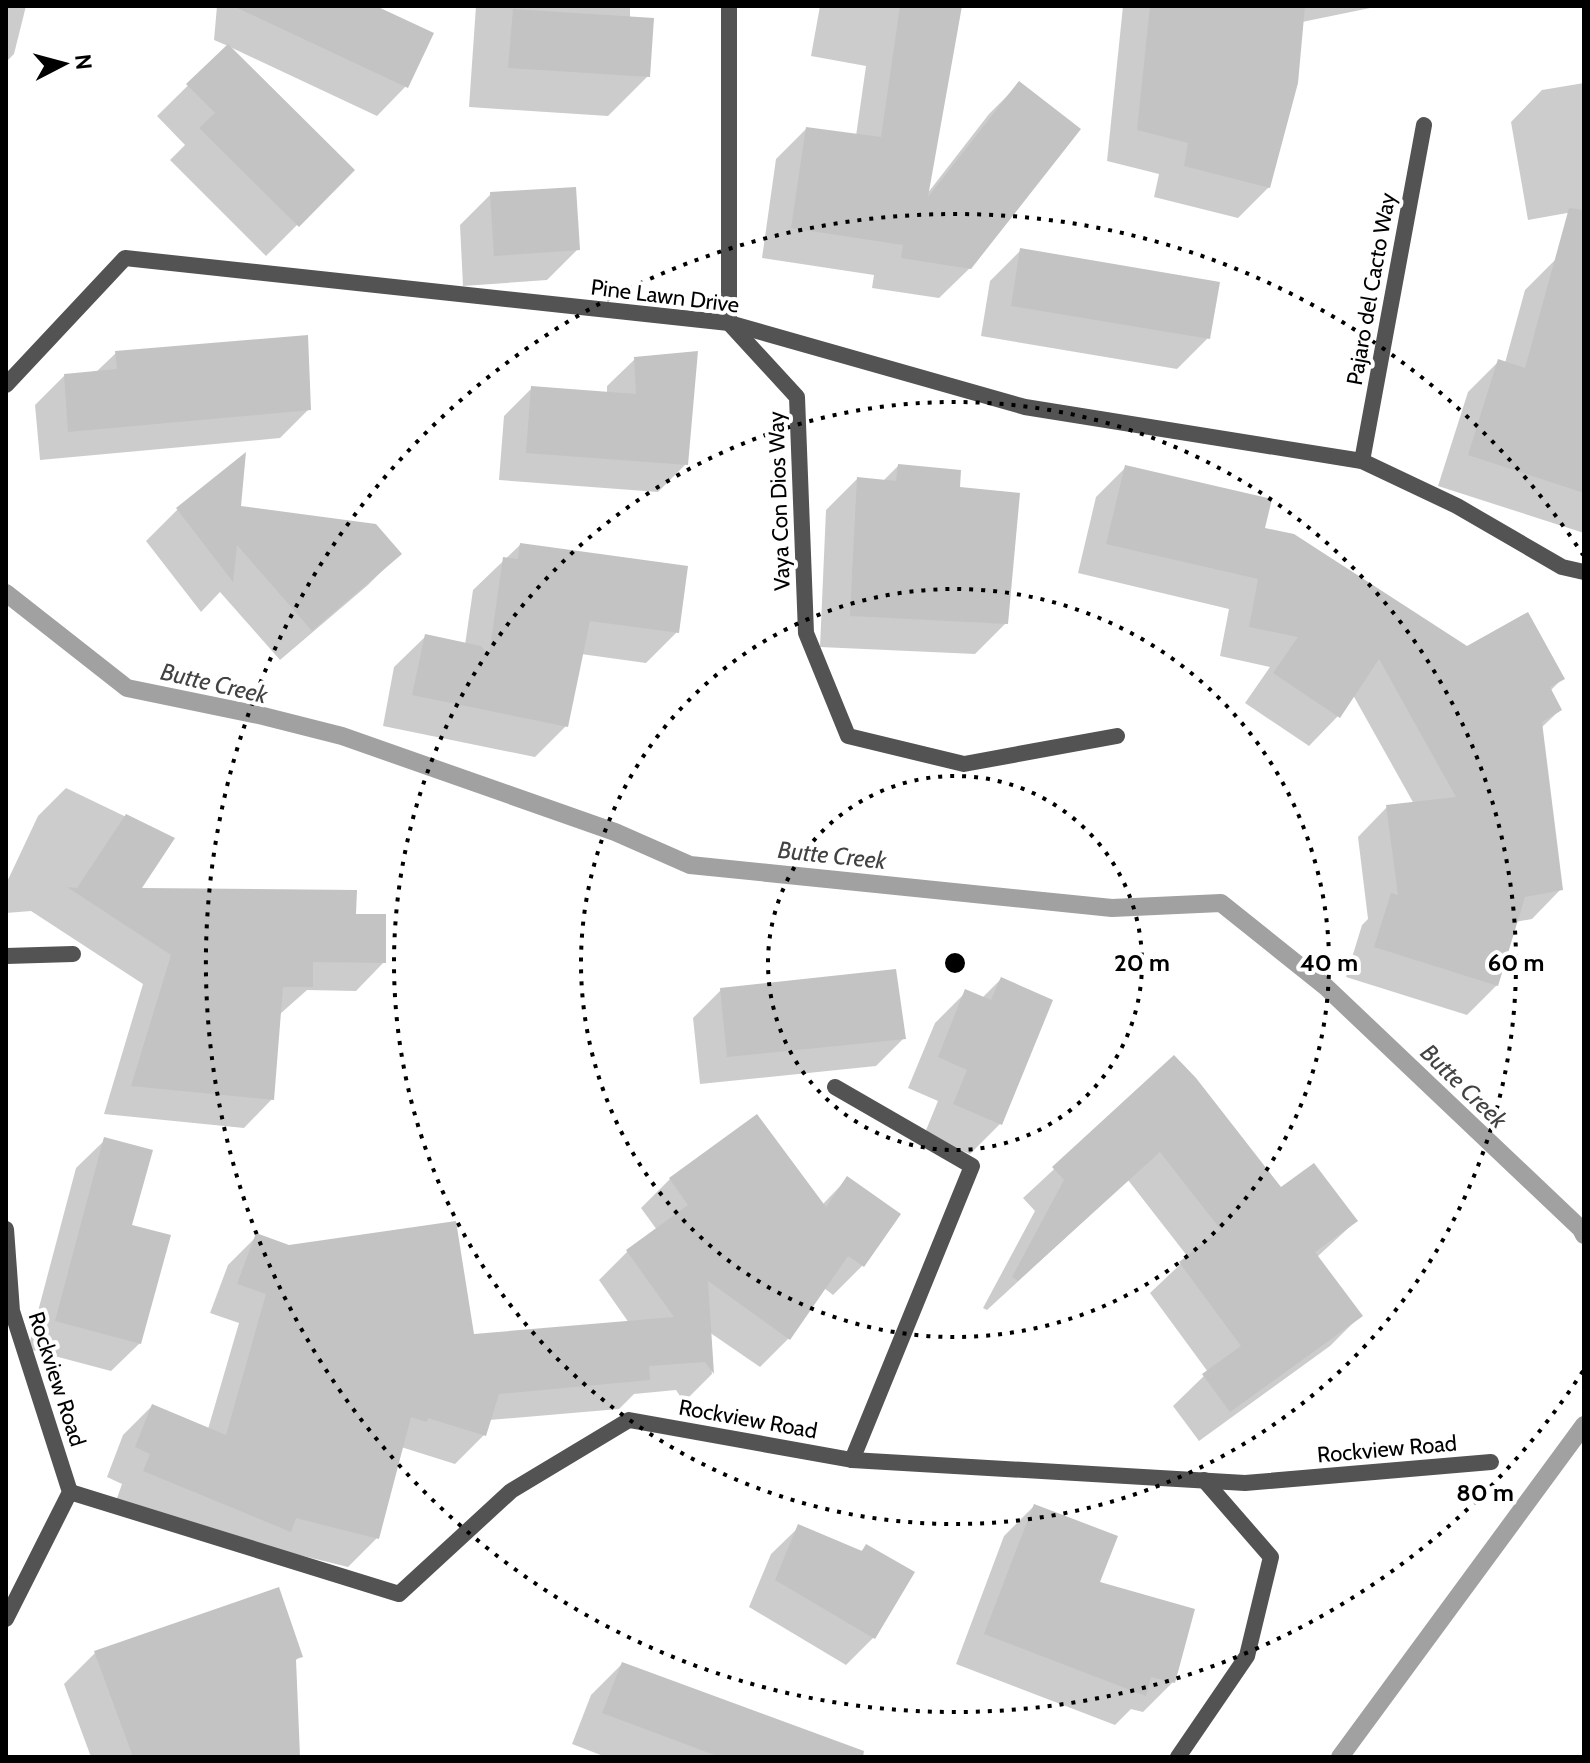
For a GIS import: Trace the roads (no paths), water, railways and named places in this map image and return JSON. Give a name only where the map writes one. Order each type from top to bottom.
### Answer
[{"type":"street","points":[[729,6],[729,323]]},
{"type":"street","name":"Pajaro del Cacto Way","points":[[1362,461],[1424,125]]},
{"type":"street","name":"Pine Lawn Drive","points":[[6,385],[125,258],[729,323],[1025,407],[1362,461],[1457,506],[1562,567],[1584,572]]},
{"type":"street","name":"Vaya Con Dios Way","points":[[729,323],[797,397],[806,633],[848,736],[964,764],[1117,736]]},
{"type":"street","points":[[6,956],[73,954]]},
{"type":"street","points":[[835,1087],[972,1166],[852,1460]]},
{"type":"street","name":"Rockview Road","points":[[6,1229],[12,1311],[70,1492],[399,1594],[511,1491],[629,1420],[852,1460],[1245,1483],[1491,1462]]},
{"type":"street","points":[[1178,1757],[1247,1656],[1271,1557],[1204,1480]]},
{"type":"street","points":[[6,1619],[70,1492]]},
{"type":"waterway","name":"Butte Creek","points":[[6,593],[127,688],[342,736],[615,832],[690,865],[1112,908],[1221,903],[1326,987],[1584,1235]]},
{"type":"waterway","name":"Butte Creek","points":[[1340,1757],[1584,1425]]}]
